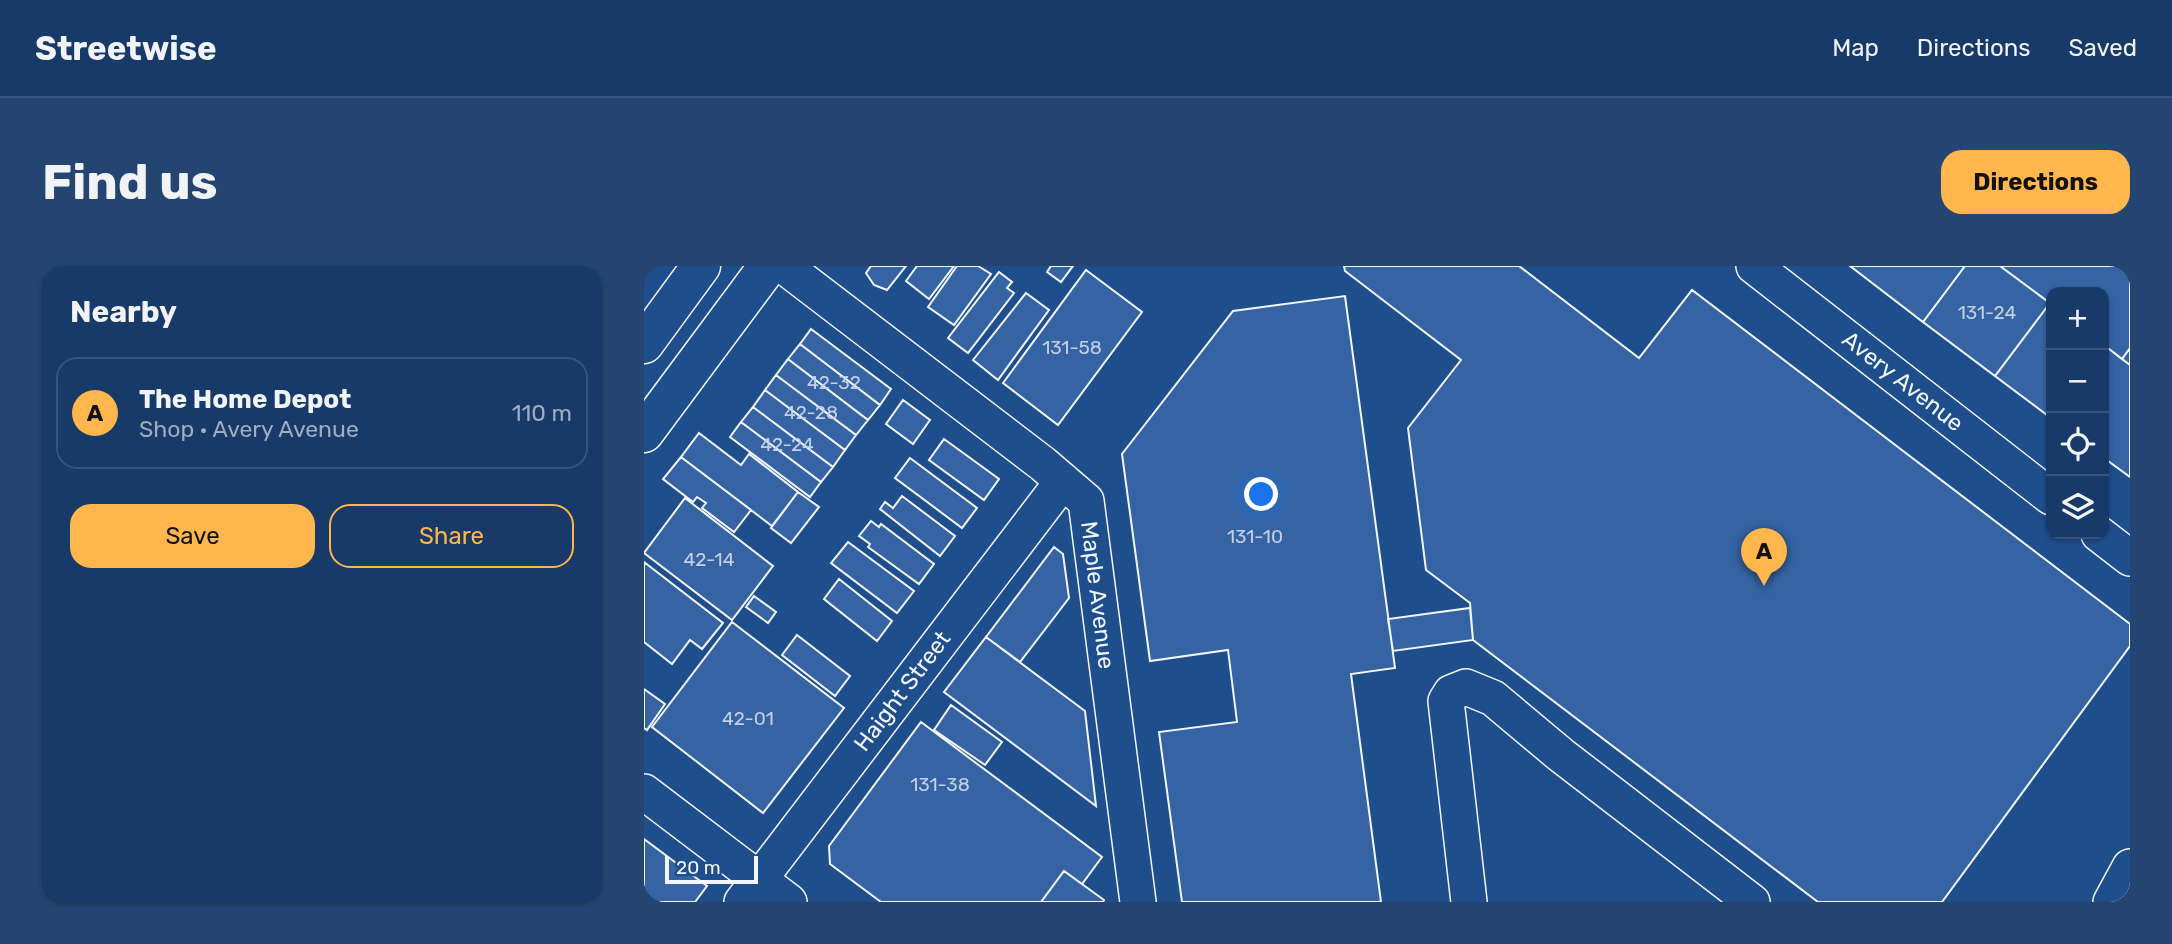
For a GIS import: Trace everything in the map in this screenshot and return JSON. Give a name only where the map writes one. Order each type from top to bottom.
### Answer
[{"type":"main road","points":[[644,344],[701,266]]},
{"type":"main road","points":[[644,432],[768,266]]},
{"type":"street","name":"Maple Avenue","points":[[784,266],[1086,500],[1139,902]]},
{"type":"street","name":"Avery Avenue","points":[[1754,266],[2046,493]]},
{"type":"street","name":"Haight Street","points":[[751,891],[1063,481]]},
{"type":"street","points":[[2105,539],[2130,558]]},
{"type":"street","points":[[1469,902],[1446,701],[1451,693],[1465,687],[1493,698],[1624,805],[1752,902]]},
{"type":"street","points":[[644,792],[751,891],[789,902]]},
{"type":"street","points":[[2111,902],[2130,867]]},
{"type":"street","points":[[2123,902],[2130,880]]},
{"type":"building","points":[[871,266],[906,266],[887,290],[874,285],[866,273]]},
{"type":"building","points":[[917,266],[954,266],[929,299],[906,281]]},
{"type":"building","points":[[957,266],[978,266],[991,274],[954,325],[928,307]]},
{"type":"building","points":[[1051,266],[1073,266],[1061,282],[1047,272]]},
{"type":"building","points":[[1344,266],[1519,266],[1639,358],[1692,290],[2130,624],[2130,646],[1942,902],[1818,902],[1473,640],[1470,603],[1426,570],[1408,428],[1461,360],[1345,271]]},
{"type":"building","points":[[1850,266],[1965,266],[1923,322]]},
{"type":"building","points":[[1965,266],[2000,266],[2046,300],[2046,308],[1995,376],[1923,322]]},
{"type":"building","points":[[2000,266],[2130,266],[2130,348],[2122,359],[2109,349],[2109,287],[2046,287],[2046,300]]},
{"type":"building","points":[[1086,270],[1142,312],[1058,425],[1003,383]]},
{"type":"building","points":[[999,272],[1012,282],[1007,288],[1014,293],[968,353],[948,338]]},
{"type":"building","points":[[1026,293],[1049,310],[998,380],[973,360]]},
{"type":"building","points":[[1345,296],[1395,668],[1351,674],[1381,902],[1182,902],[1159,732],[1237,722],[1228,650],[1150,661],[1122,454],[1233,311]]},
{"type":"building","points":[[2046,308],[2046,414],[1995,376]]},
{"type":"building","points":[[811,329],[891,389],[880,405],[800,344]]},
{"type":"building","points":[[800,344],[880,405],[868,420],[788,359]]},
{"type":"building","points":[[2130,348],[2130,365],[2122,359]]},
{"type":"building","points":[[2109,349],[2130,365],[2130,477],[2109,462]]},
{"type":"building","points":[[788,359],[868,420],[856,435],[776,375]]},
{"type":"building","points":[[776,375],[856,435],[845,450],[765,390]]},
{"type":"building","points":[[765,390],[845,450],[833,467],[753,407]]},
{"type":"building","points":[[903,400],[930,420],[913,444],[886,424]]},
{"type":"building","points":[[753,407],[833,467],[821,482],[741,422]]},
{"type":"building","points":[[741,422],[821,482],[810,497],[730,437]]},
{"type":"building","points":[[699,433],[741,465],[749,454],[798,492],[772,526],[681,457]]},
{"type":"building","points":[[944,439],[999,479],[984,500],[929,460]]},
{"type":"building","points":[[681,457],[751,510],[734,532],[702,508],[706,503],[697,497],[693,502],[663,479]]},
{"type":"building","points":[[910,458],[977,508],[962,528],[895,478]]},
{"type":"building","points":[[798,492],[819,507],[791,543],[771,528]]},
{"type":"building","points":[[902,496],[955,536],[940,556],[880,509],[885,502],[893,508]]},
{"type":"building","points":[[685,498],[773,566],[732,620],[644,553]]},
{"type":"building","points":[[871,521],[879,527],[881,524],[934,564],[919,584],[868,547],[870,544],[859,536]]},
{"type":"building","points":[[848,542],[914,591],[897,613],[831,563]]},
{"type":"building","points":[[1054,547],[1063,554],[1069,598],[1020,662],[986,637]]},
{"type":"building","points":[[644,562],[723,623],[702,649],[690,640],[672,664],[644,642]]},
{"type":"building","points":[[839,579],[892,621],[877,641],[824,599]]},
{"type":"building","points":[[754,596],[776,612],[768,623],[746,607]]},
{"type":"building","points":[[1470,608],[1473,640],[1393,651],[1388,619]]},
{"type":"building","points":[[732,622],[844,708],[763,813],[652,727]]},
{"type":"building","points":[[797,635],[850,676],[835,696],[782,655]]},
{"type":"building","points":[[986,637],[1085,711],[1096,806],[944,692]]},
{"type":"building","points":[[644,689],[665,704],[647,730],[644,728]]},
{"type":"building","points":[[951,705],[1002,742],[985,765],[934,730]]},
{"type":"building","points":[[921,722],[1102,857],[1082,884],[1064,871],[1041,902],[881,902],[830,864],[829,846]]},
{"type":"building","points":[[644,839],[707,886],[695,902],[644,902]]},
{"type":"building","points":[[1064,871],[1104,900],[1103,902],[1041,902]]},
{"type":"place","name":"The Home Depot","points":[[1764,586]]}]
